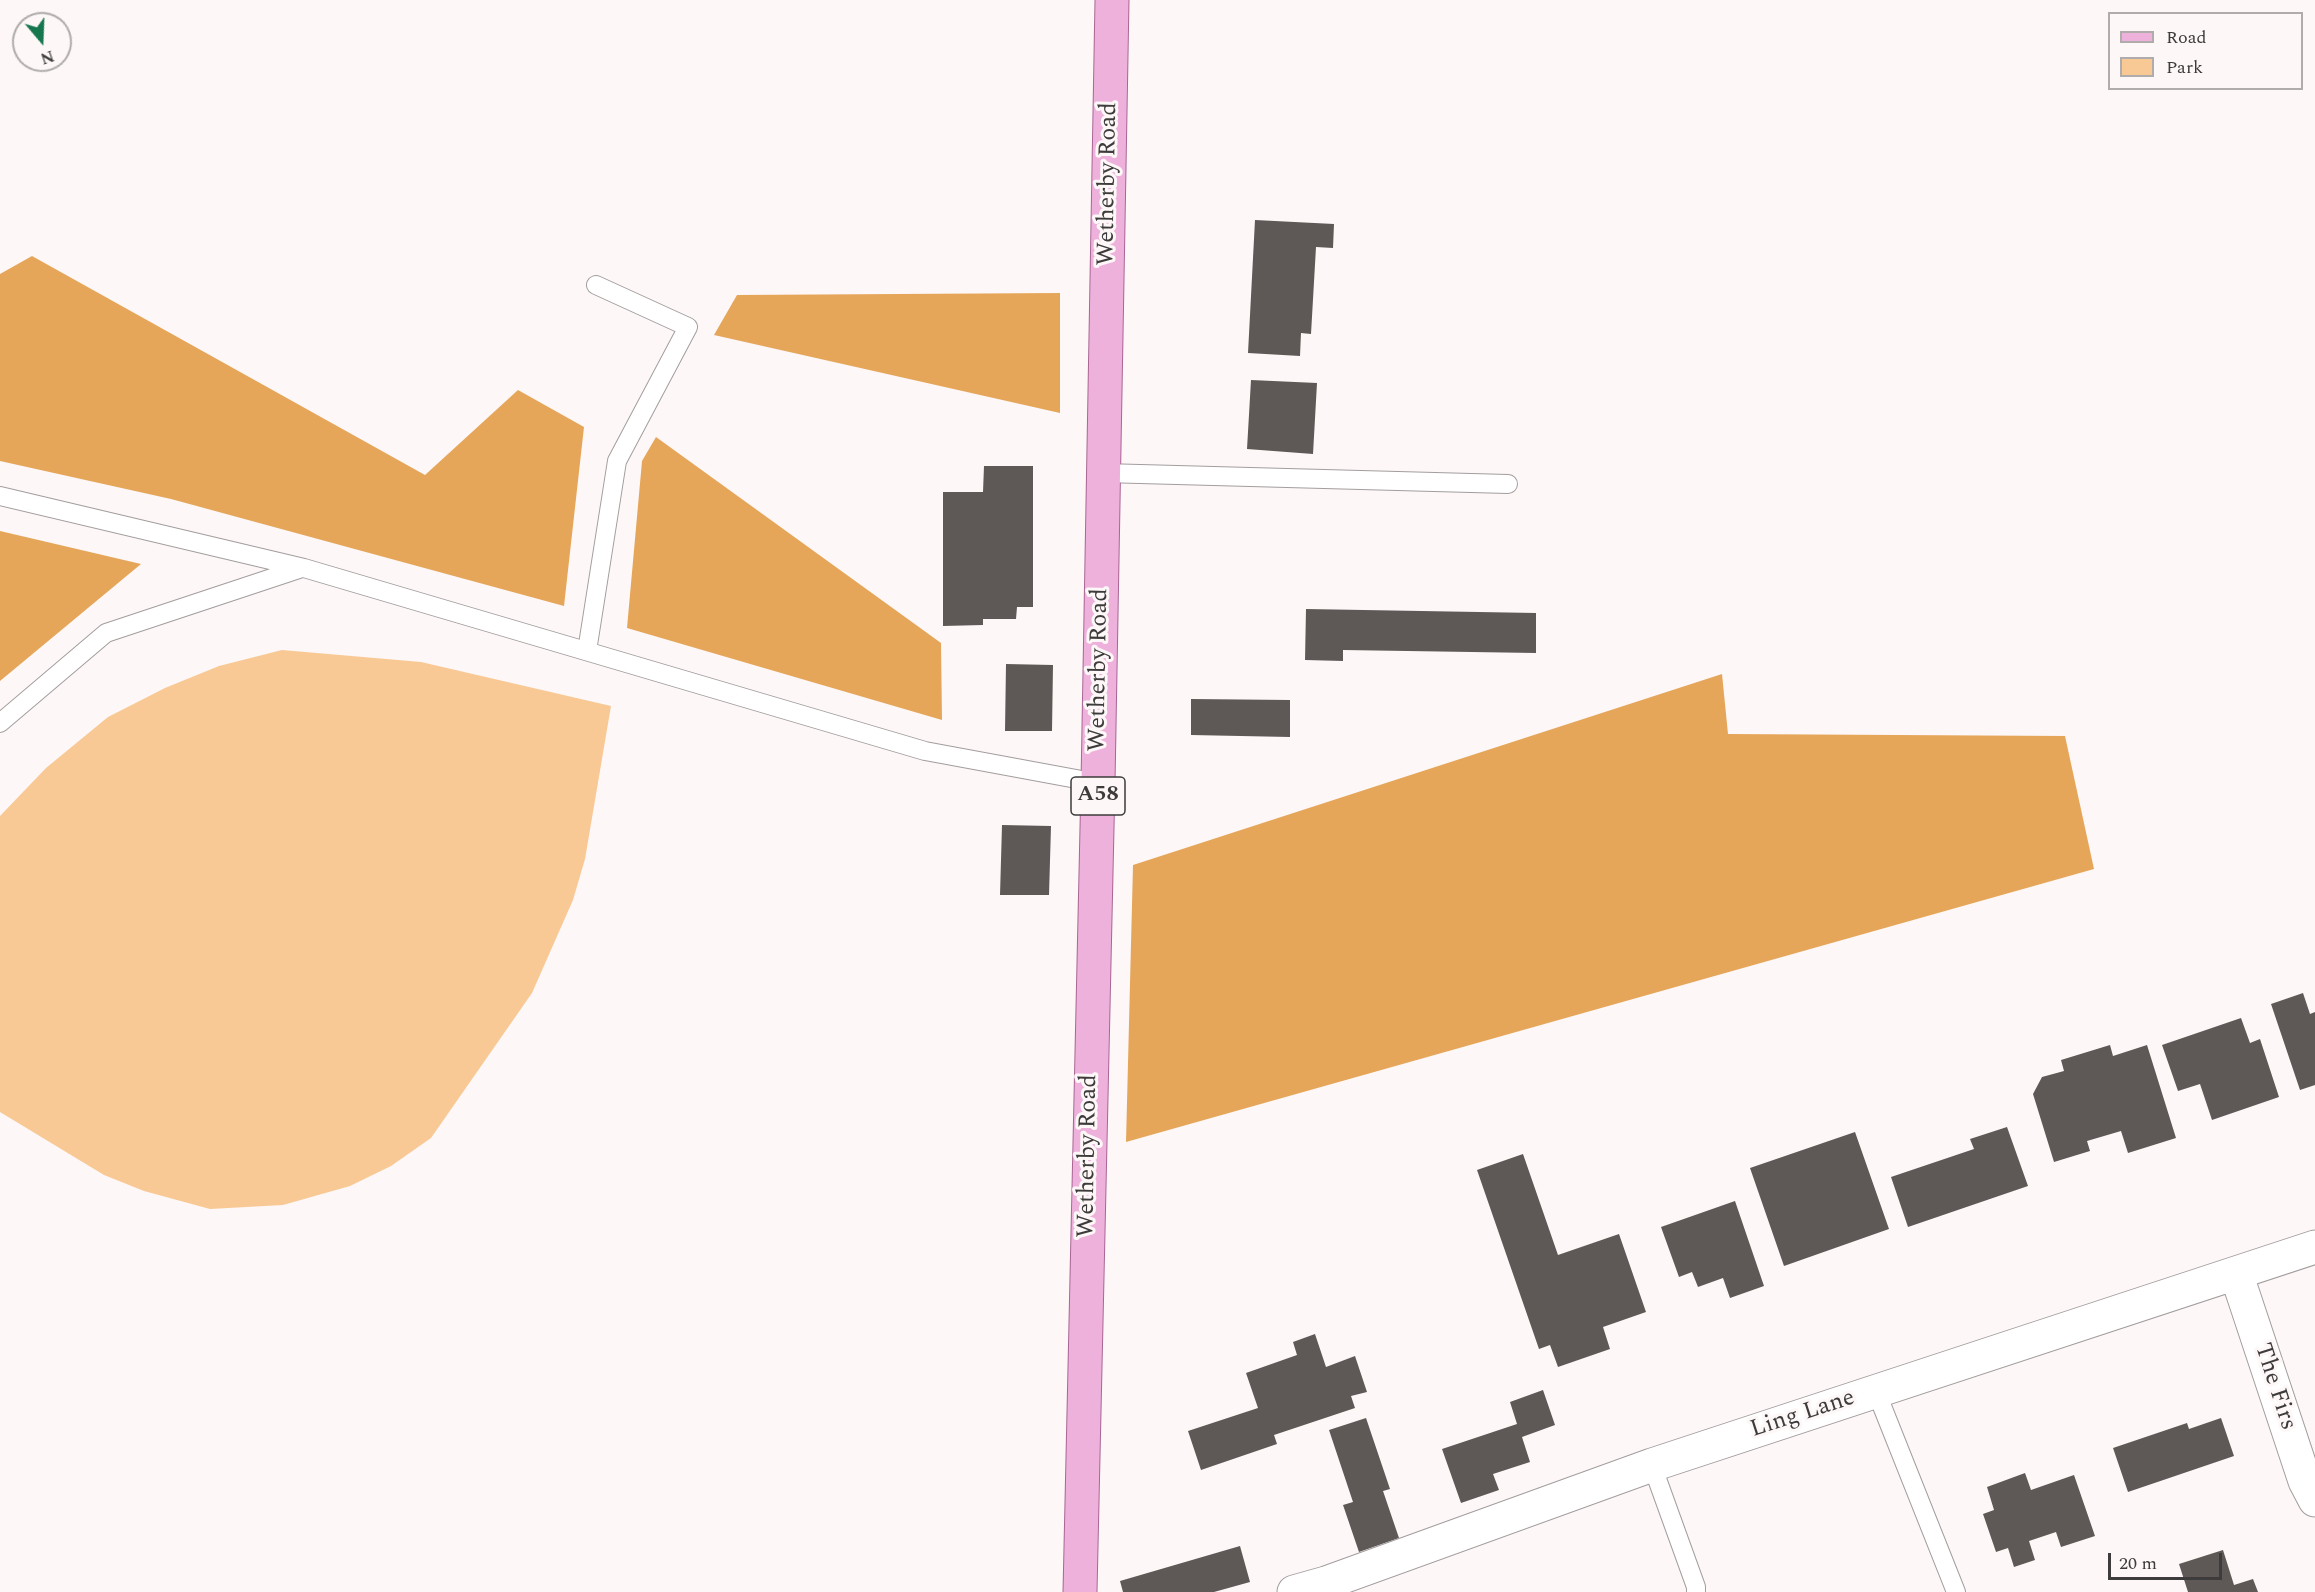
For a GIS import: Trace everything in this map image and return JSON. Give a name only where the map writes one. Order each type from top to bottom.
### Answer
[{"type":"main road","name":"Wetherby Road","points":[[1080,1592],[1112,0]]},
{"type":"street","name":"Ling Lane","points":[[1294,1592],[1326,1588],[1652,1465],[2315,1247]]},
{"type":"street","name":"The Firs","points":[[2236,1273],[2305,1481],[2315,1500]]},
{"type":"lane","points":[[587,651],[617,461],[688,327],[596,285]]},
{"type":"lane","points":[[1103,473],[1508,484]]},
{"type":"lane","points":[[0,496],[304,568],[925,751],[1098,783]]},
{"type":"lane","points":[[0,723],[106,633],[304,568]]},
{"type":"lane","points":[[1876,1391],[1956,1592]]},
{"type":"lane","points":[[1652,1465],[1696,1592]]},
{"type":"green space","points":[[282,650],[421,662],[611,706],[585,859],[573,900],[532,993],[431,1138],[391,1166],[350,1186],[283,1205],[210,1209],[144,1191],[104,1175],[0,1112],[0,816],[46,768],[108,717],[165,688],[219,666]]},
{"type":"shaded area","points":[[32,256],[425,475],[518,390],[584,427],[564,606],[171,499],[0,461],[0,274]]},
{"type":"shaded area","points":[[1060,293],[1060,413],[714,335],[737,295]]},
{"type":"shaded area","points":[[656,437],[941,643],[942,720],[627,628],[642,461]]},
{"type":"shaded area","points":[[0,531],[141,564],[0,681]]},
{"type":"shaded area","points":[[1722,674],[1728,734],[2065,736],[2094,869],[1126,1142],[1133,865]]},
{"type":"building","points":[[1255,220],[1334,224],[1333,248],[1316,247],[1311,334],[1301,333],[1300,356],[1248,353]]},
{"type":"building","points":[[1251,380],[1317,383],[1313,454],[1247,449]]},
{"type":"building","points":[[984,466],[1033,466],[1033,607],[1017,607],[1016,619],[983,619],[983,625],[943,626],[943,492],[983,492]]},
{"type":"building","points":[[1306,609],[1536,613],[1536,653],[1343,650],[1343,661],[1305,660]]},
{"type":"building","points":[[1006,664],[1053,665],[1052,731],[1005,731]]},
{"type":"building","points":[[1191,699],[1290,700],[1290,737],[1191,735]]},
{"type":"building","points":[[1002,825],[1051,826],[1049,895],[1000,895]]},
{"type":"building","points":[[2303,993],[2310,1014],[2315,1012],[2315,1085],[2300,1090],[2271,1004]]},
{"type":"building","points":[[2241,1018],[2250,1043],[2260,1039],[2279,1097],[2212,1120],[2200,1084],[2178,1091],[2162,1045]]},
{"type":"building","points":[[2110,1045],[2113,1056],[2147,1045],[2176,1138],[2128,1153],[2121,1131],[2087,1141],[2090,1151],[2054,1162],[2033,1094],[2042,1077],[2064,1071],[2061,1060]]},
{"type":"building","points":[[2007,1127],[2028,1186],[1908,1227],[1891,1177],[1974,1149],[1970,1139]]},
{"type":"building","points":[[1855,1132],[1889,1229],[1784,1266],[1750,1168]]},
{"type":"building","points":[[1523,1154],[1558,1255],[1619,1234],[1646,1312],[1603,1327],[1610,1349],[1558,1367],[1550,1345],[1539,1349],[1477,1170]]},
{"type":"building","points":[[1735,1201],[1764,1286],[1730,1298],[1723,1278],[1698,1287],[1692,1272],[1679,1277],[1661,1227]]},
{"type":"building","points":[[1315,1334],[1326,1367],[1355,1356],[1367,1392],[1351,1396],[1355,1408],[1274,1435],[1277,1444],[1201,1470],[1188,1431],[1258,1408],[1246,1373],[1297,1355],[1293,1342]]},
{"type":"building","points":[[1543,1390],[1555,1425],[1522,1437],[1530,1462],[1493,1474],[1499,1490],[1461,1503],[1442,1449],[1517,1424],[1510,1402]]},
{"type":"building","points":[[1366,1418],[1390,1489],[1383,1491],[1399,1538],[1359,1552],[1343,1505],[1353,1502],[1329,1430]]},
{"type":"building","points":[[2221,1418],[2234,1456],[2128,1492],[2113,1448],[2187,1423],[2189,1429]]},
{"type":"building","points":[[2025,1473],[2031,1490],[2074,1475],[2095,1536],[2061,1547],[2056,1532],[2029,1541],[2035,1560],[2014,1567],[2008,1548],[1996,1552],[1983,1514],[1994,1510],[1987,1487]]},
{"type":"building","points":[[1240,1546],[1250,1582],[1214,1592],[1123,1592],[1120,1581]]},
{"type":"building","points":[[2223,1550],[2234,1585],[2253,1579],[2258,1592],[2188,1592],[2179,1564]]}]
